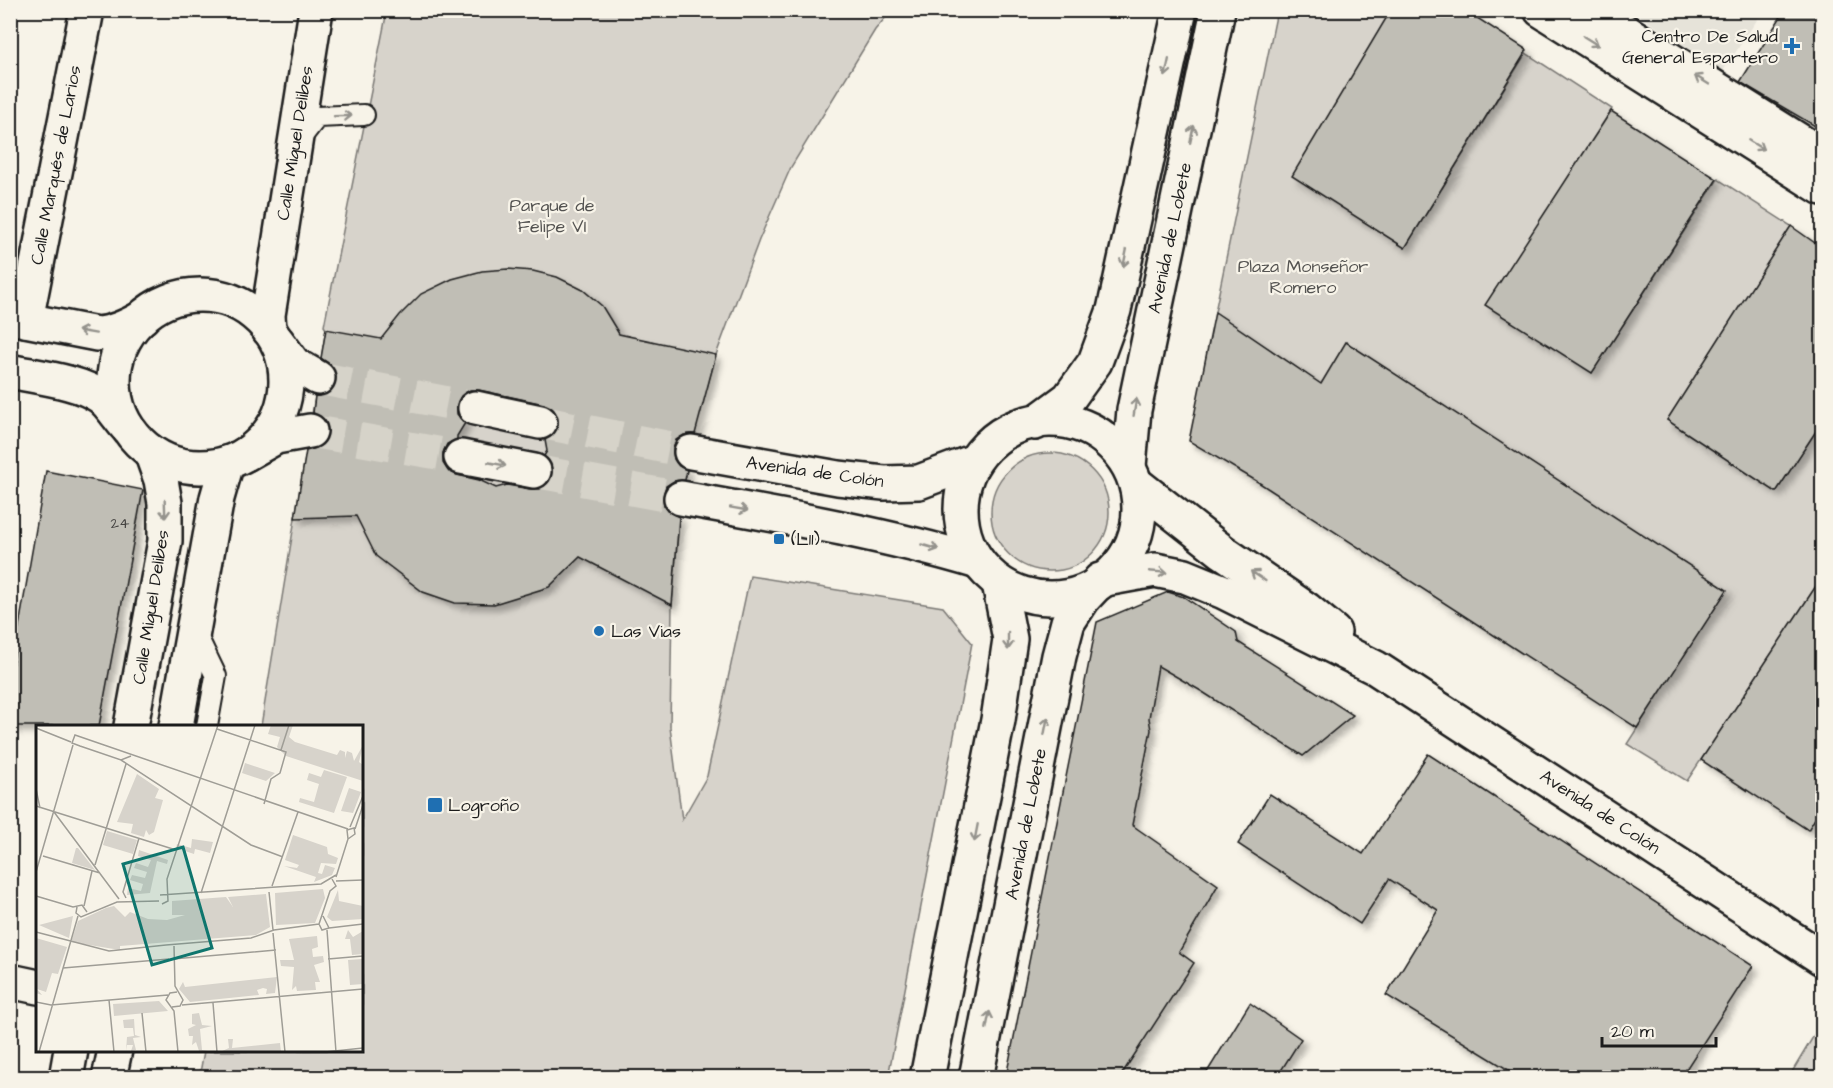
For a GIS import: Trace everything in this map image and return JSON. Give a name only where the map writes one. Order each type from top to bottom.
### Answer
[{"type":"main road","name":"Calle Marqués de Larios","points":[[18,319],[87,10]]},
{"type":"main road","name":"Calle Miguel Delibes","points":[[273,336],[268,315],[316,10]]},
{"type":"main road","points":[[1035,423],[1069,398],[1095,362],[1114,310],[1180,10]]},
{"type":"main road","name":"Avenida de Lobete","points":[[1134,476],[1134,410],[1218,10]]},
{"type":"main road","points":[[1541,10],[1822,188]]},
{"type":"main road","points":[[1591,10],[1822,155]]},
{"type":"main road","points":[[243,306],[258,302],[274,276]]},
{"type":"main road","points":[[18,319],[97,334],[107,333],[126,327],[167,301],[188,295],[209,295],[230,300],[249,310],[294,364],[318,378]]},
{"type":"main road","points":[[126,426],[117,406],[114,385],[115,364],[122,344],[133,326],[142,318]]},
{"type":"main road","points":[[176,725],[217,498],[236,459],[262,441],[275,424],[283,404],[286,383],[284,362],[273,336]]},
{"type":"main road","points":[[11,372],[67,383],[101,397],[137,441],[151,452],[174,464],[200,468],[236,459],[276,437],[310,431]]},
{"type":"main road","points":[[475,408],[540,422]]},
{"type":"main road","points":[[681,498],[920,544],[989,572],[1019,593],[1038,598],[1057,598],[1075,594],[1100,580],[1121,564],[1130,551],[1140,521],[1142,506],[1134,476],[1114,447],[1090,431],[1063,423],[1035,423],[1012,430],[998,438],[972,462],[963,479],[960,510],[966,542],[989,572],[1010,639],[1007,666],[927,1077]]},
{"type":"main road","name":"Calle Miguel Delibes","points":[[131,725],[165,541],[165,503],[161,480],[151,452]]},
{"type":"main road","name":"Avenida de Colón","points":[[691,452],[838,478],[884,483],[919,482],[972,462]]},
{"type":"main road","points":[[461,457],[534,471]]},
{"type":"main road","name":"Avenida de Colón","points":[[1134,476],[1223,552],[1306,609],[1376,668]]},
{"type":"main road","name":"Avenida de Colón","points":[[1100,580],[1155,570],[1185,576],[1224,592],[1376,668],[1820,952]]},
{"type":"main road","name":"Avenida de Lobete","points":[[976,1077],[1059,656],[1068,622],[1083,599],[1100,580]]},
{"type":"main road","points":[[10,981],[36,987]]},
{"type":"main road","points":[[66,1077],[71,1052]]},
{"type":"main road","points":[[110,1077],[115,1052]]},
{"type":"lane","points":[[295,146],[317,117],[364,115]]},
{"type":"lane","points":[[194,630],[216,676],[207,725]]},
{"type":"shaded area","points":[[1632,11],[1763,11],[1723,71]]},
{"type":"green space","name":"Parque de Felipe VI","points":[[387,11],[891,11],[875,30],[791,167],[759,240],[716,355],[697,423],[681,498],[672,605],[670,727],[682,820],[707,776],[750,576],[943,607],[972,643],[888,1077],[199,1078],[204,1052],[363,1052],[363,725],[261,725],[326,329],[324,326]]},
{"type":"green space","name":"Plaza Monseñor Romero","points":[[1277,11],[1391,11],[1293,176],[1405,248],[1526,53],[1612,109],[1486,305],[1592,373],[1718,179],[1791,226],[1667,420],[1776,492],[1822,422],[1822,577],[1687,781],[1627,744],[1726,590],[1346,342],[1321,384],[1215,312]]},
{"type":"green space","points":[[1050,453],[1072,458],[1092,470],[1104,490],[1109,512],[1104,534],[1092,554],[1072,566],[1050,571],[1028,566],[1008,554],[996,534],[991,512],[996,490],[1008,470],[1028,458]]},
{"type":"green space","points":[[1822,1022],[1822,1077],[1789,1077]]},
{"type":"building","points":[[1391,10],[1465,10],[1527,50],[1405,248],[1292,176]]},
{"type":"building","name":"Centro De Salud General Espartero","points":[[1785,10],[1822,10],[1822,130],[1740,82]]},
{"type":"building","points":[[1611,111],[1717,179],[1592,373],[1485,305]]},
{"type":"building","points":[[1791,226],[1822,248],[1822,422],[1776,492],[1667,420]]},
{"type":"building","points":[[508,269],[533,271],[557,277],[583,290],[602,306],[619,334],[716,355],[695,434],[684,435],[676,440],[673,448],[674,459],[679,466],[687,470],[685,480],[674,481],[666,486],[663,495],[664,505],[669,512],[679,517],[672,605],[580,557],[549,587],[494,604],[455,603],[423,592],[376,556],[356,516],[295,518],[306,451],[322,446],[328,437],[325,419],[313,413],[315,396],[328,394],[334,388],[337,379],[334,368],[321,358],[326,329],[381,339],[421,294],[452,279],[482,271]],"holes":[[[470,390],[544,404],[553,409],[558,417],[558,425],[553,435],[545,440],[547,451],[544,456],[552,465],[552,475],[548,484],[540,489],[507,485],[496,488],[479,480],[448,471],[443,463],[443,453],[447,444],[457,439],[465,423],[457,414],[457,405],[461,396]]]},
{"type":"building","points":[[1215,312],[1321,384],[1346,342],[1727,590],[1637,728],[1258,482],[1189,441]]},
{"type":"building","points":[[46,471],[143,490],[99,725],[10,726],[10,678]]},
{"type":"building","points":[[1822,577],[1822,807],[1808,830],[1701,760]]},
{"type":"building","points":[[1168,592],[1184,597],[1236,632],[1238,642],[1353,715],[1303,756],[1158,666],[1149,718],[1151,730],[1132,825],[1218,885],[1179,952],[1194,963],[1120,1077],[1006,1077],[1097,622]]},
{"type":"building","points":[[1428,754],[1753,966],[1681,1077],[1520,1077],[1386,995],[1438,910],[1389,879],[1360,924],[1238,844],[1270,794],[1363,854]]},
{"type":"building","points":[[1250,1003],[1301,1039],[1277,1077],[1204,1077]]},
{"type":"tunnel","points":[[318,378],[475,408]]},
{"type":"tunnel","points":[[540,422],[691,452]]},
{"type":"tunnel","points":[[310,431],[461,457]]},
{"type":"tunnel","points":[[534,471],[681,498]]},
{"type":"place","name":"Centro De Salud General Espartero","points":[[1792,46]]},
{"type":"place","name":"(L11)","points":[[779,539]]},
{"type":"place","name":"Las Vias","points":[[599,631]]},
{"type":"place","name":"Logroño","points":[[435,805]]}]
